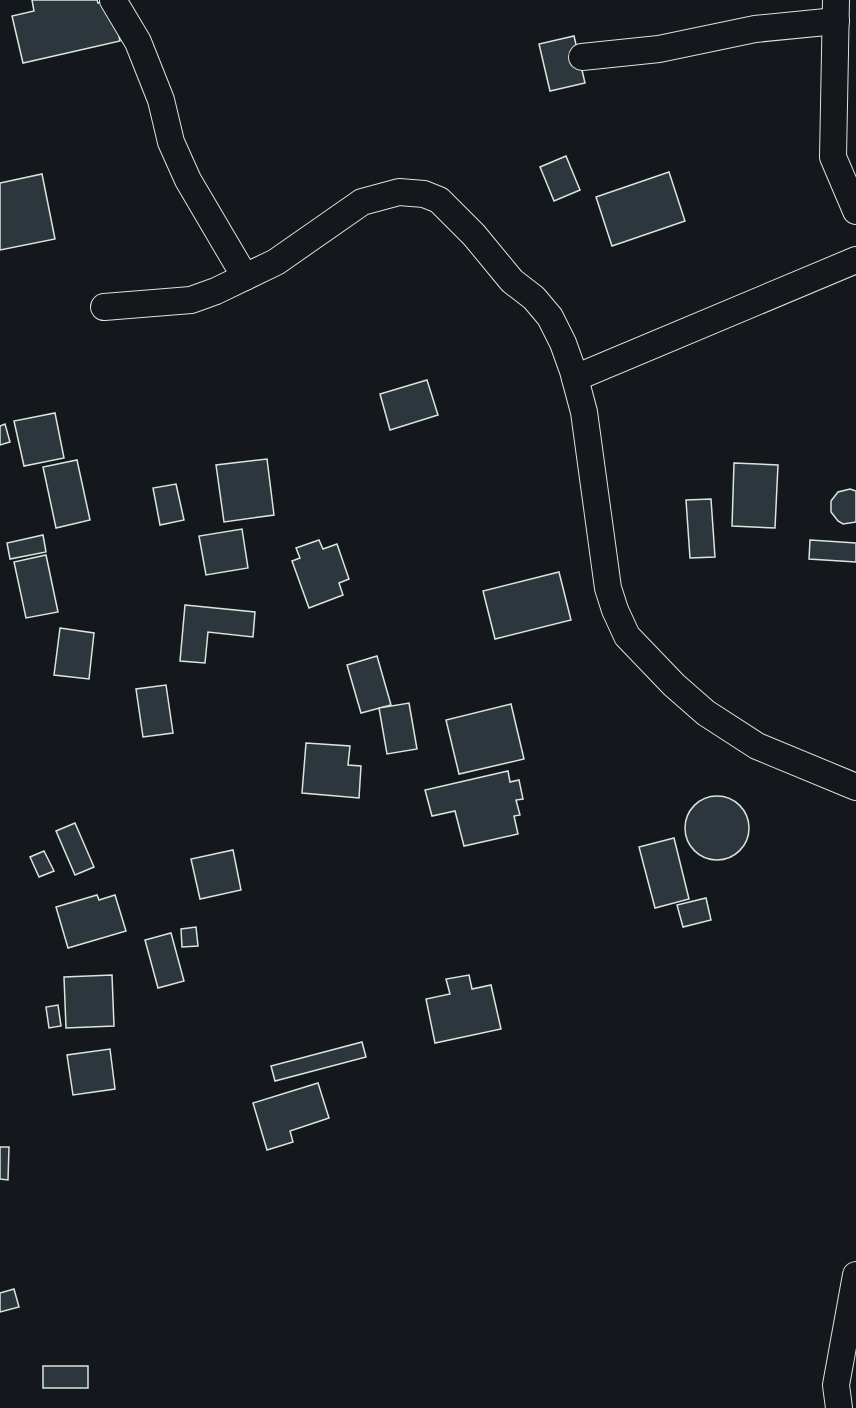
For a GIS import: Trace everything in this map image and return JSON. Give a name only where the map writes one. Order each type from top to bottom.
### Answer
[{"type":"street","points":[[113,0],[141,48],[160,100],[171,142],[183,170],[245,277]]},
{"type":"street","points":[[582,57],[659,49],[836,10],[834,158],[856,211]]},
{"type":"street","points":[[104,307],[191,300],[276,262],[362,202],[399,192],[424,194],[439,200],[512,281],[534,298],[550,317],[562,343],[584,412],[608,588],[627,636],[674,685],[706,713],[757,746],[856,787]]},
{"type":"street","points":[[575,378],[856,261]]},
{"type":"street","points":[[839,1408],[836,1385],[856,1275]]},
{"type":"building","points":[[32,0],[97,0],[98,3],[111,0],[120,41],[23,63],[12,16],[34,11]]},
{"type":"building","points":[[574,36],[585,83],[550,91],[539,44]]},
{"type":"building","points":[[566,156],[580,190],[554,201],[540,167]]},
{"type":"building","points":[[669,172],[685,221],[612,246],[596,197]]},
{"type":"building","points":[[42,174],[55,239],[0,250],[0,183]]},
{"type":"building","points":[[427,380],[438,415],[390,430],[380,394]]},
{"type":"building","points":[[55,413],[64,458],[24,466],[14,421]]},
{"type":"building","points":[[5,424],[10,442],[0,445],[0,426]]},
{"type":"building","points":[[267,459],[274,515],[224,522],[216,465]]},
{"type":"building","points":[[77,460],[90,520],[56,528],[43,467]]},
{"type":"building","points":[[734,463],[778,465],[775,528],[732,526]]},
{"type":"building","points":[[176,484],[184,520],[160,525],[153,488]]},
{"type":"building","points":[[850,489],[856,491],[856,522],[843,524],[831,512],[831,501],[838,492]]},
{"type":"building","points":[[711,499],[715,557],[690,558],[686,500]]},
{"type":"building","points":[[242,529],[248,568],[206,575],[199,536]]},
{"type":"building","points":[[43,535],[46,552],[10,559],[7,543]]},
{"type":"building","points":[[319,540],[323,549],[337,544],[349,579],[339,583],[343,595],[309,608],[292,561],[300,558],[296,548]]},
{"type":"building","points":[[810,540],[856,543],[856,562],[809,559]]},
{"type":"building","points":[[46,555],[58,612],[26,618],[14,562]]},
{"type":"building","points":[[559,572],[571,620],[495,639],[483,591]]},
{"type":"building","points":[[185,605],[255,612],[253,637],[208,632],[205,663],[180,661]]},
{"type":"building","points":[[60,628],[94,633],[89,679],[54,675]]},
{"type":"building","points":[[377,656],[391,705],[361,713],[347,665]]},
{"type":"building","points":[[166,685],[173,733],[143,737],[136,689]]},
{"type":"building","points":[[409,703],[417,749],[387,754],[379,708]]},
{"type":"building","points":[[511,704],[524,759],[459,774],[446,720]]},
{"type":"building","points":[[306,743],[350,746],[348,765],[361,766],[359,798],[302,793]]},
{"type":"building","points":[[508,771],[510,782],[519,780],[523,799],[516,800],[520,815],[514,816],[518,834],[464,846],[455,811],[432,816],[425,790]]},
{"type":"building","points":[[717,796],[729,798],[740,805],[747,816],[749,828],[747,840],[740,851],[729,858],[717,860],[705,858],[694,851],[687,840],[685,828],[687,816],[694,805],[705,798]]},
{"type":"building","points":[[75,823],[94,867],[75,875],[56,831]]},
{"type":"building","points":[[674,838],[689,899],[655,908],[639,847]]},
{"type":"building","points":[[233,850],[241,890],[200,899],[191,859]]},
{"type":"building","points":[[44,851],[54,871],[39,877],[30,857]]},
{"type":"building","points":[[97,895],[99,900],[115,895],[126,931],[68,948],[56,907]]},
{"type":"building","points":[[706,898],[711,920],[683,927],[677,905]]},
{"type":"building","points":[[196,927],[198,946],[182,947],[181,929]]},
{"type":"building","points":[[171,933],[184,981],[158,988],[145,940]]},
{"type":"building","points":[[112,975],[114,1026],[66,1028],[64,977]]},
{"type":"building","points":[[469,975],[472,989],[491,985],[501,1029],[435,1043],[426,999],[450,994],[446,979]]},
{"type":"building","points":[[58,1005],[61,1026],[49,1028],[46,1007]]},
{"type":"building","points":[[362,1042],[366,1057],[275,1081],[271,1066]]},
{"type":"building","points":[[110,1049],[115,1089],[73,1095],[67,1055]]},
{"type":"building","points":[[318,1083],[329,1118],[290,1131],[293,1142],[267,1150],[253,1103]]},
{"type":"building","points":[[0,1147],[9,1147],[8,1180],[0,1179]]},
{"type":"building","points":[[14,1289],[19,1307],[0,1312],[0,1293]]},
{"type":"building","points":[[43,1366],[88,1366],[88,1388],[43,1388]]}]
